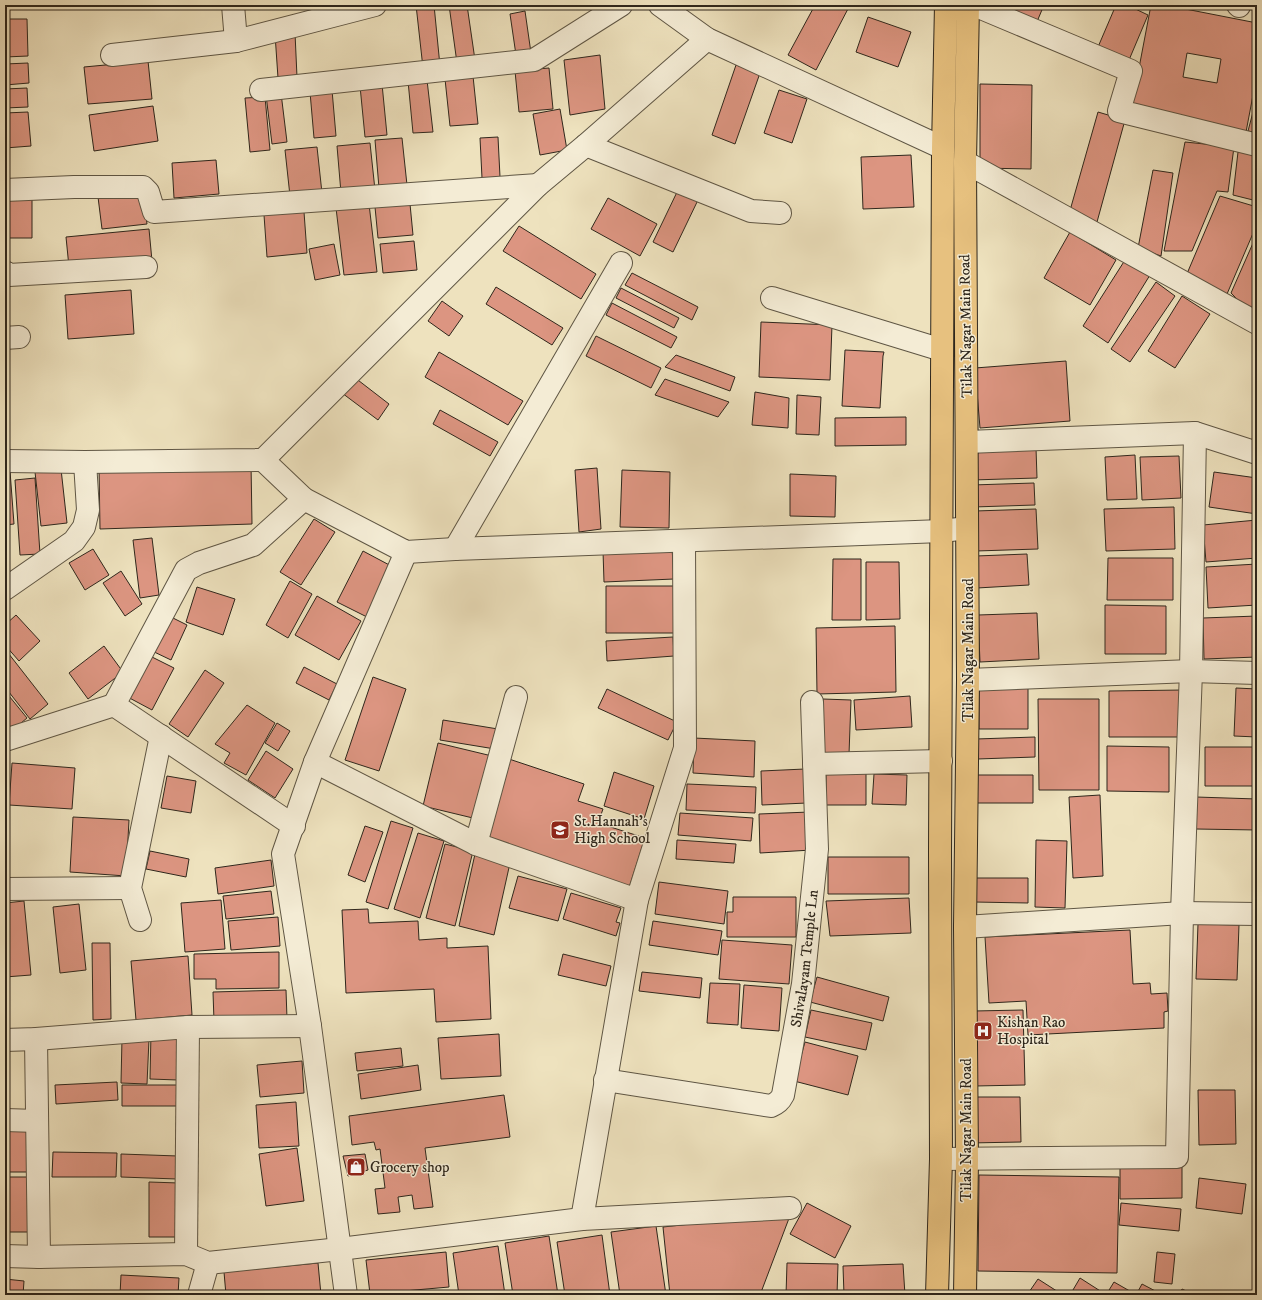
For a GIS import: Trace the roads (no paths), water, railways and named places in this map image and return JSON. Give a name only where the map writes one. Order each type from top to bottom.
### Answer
[{"type":"main road","name":"Tilak Nagar Main Road","points":[[937,1295],[941,1159],[942,148],[946,5]]},
{"type":"main road","name":"Tilak Nagar Main Road","points":[[967,1294],[965,927],[968,680],[965,162],[968,5]]},
{"type":"street","points":[[232,5],[236,41]]},
{"type":"street","points":[[112,55],[236,41],[375,5]]},
{"type":"street","points":[[261,90],[534,60],[620,5]]},
{"type":"street","points":[[660,5],[707,39],[942,148]]},
{"type":"street","points":[[974,5],[1131,71],[1119,110],[1257,145]]},
{"type":"street","points":[[263,460],[538,185],[707,39]]},
{"type":"street","points":[[586,145],[751,211],[780,213]]},
{"type":"street","points":[[965,162],[1257,323]]},
{"type":"street","points":[[5,190],[74,187],[143,187],[148,192],[154,212],[538,185]]},
{"type":"street","points":[[455,549],[621,263]]},
{"type":"street","points":[[5,272],[9,275],[146,267]]},
{"type":"street","points":[[772,298],[942,350]]},
{"type":"street","points":[[941,1159],[967,1160],[1177,1157],[1182,913],[1191,671],[1195,433]]},
{"type":"street","points":[[967,442],[1195,433],[1257,453]]},
{"type":"street","points":[[5,461],[85,462],[263,460],[304,499],[406,552],[942,531],[967,528]]},
{"type":"street","points":[[5,589],[74,541],[84,527],[88,510],[85,462]]},
{"type":"street","points":[[5,740],[114,705],[186,570],[199,563],[253,545],[304,499]]},
{"type":"street","points":[[582,1220],[637,900],[685,748],[684,541]]},
{"type":"street","points":[[346,1295],[310,1026],[283,854],[315,762],[406,552]]},
{"type":"street","points":[[968,680],[1191,671],[1257,673]]},
{"type":"street","points":[[476,844],[516,697]]},
{"type":"street","name":"Shivalayam Temple Ln","points":[[605,1080],[771,1106],[780,1100],[783,1095],[803,984],[817,849],[812,702]]},
{"type":"street","points":[[114,705],[294,826]]},
{"type":"street","points":[[140,920],[130,888],[161,736]]},
{"type":"street","points":[[814,764],[941,761]]},
{"type":"street","points":[[315,762],[476,844],[637,900]]},
{"type":"street","points":[[5,889],[130,888]]},
{"type":"street","points":[[965,927],[1182,913],[1257,914]]},
{"type":"street","points":[[5,1040],[188,1027],[310,1026]]},
{"type":"street","points":[[186,1254],[188,1027]]},
{"type":"street","points":[[36,1039],[39,1257]]},
{"type":"street","points":[[5,1120],[37,1121]]},
{"type":"street","points":[[5,1256],[39,1257],[186,1254],[208,1263],[582,1220],[790,1208]]},
{"type":"street","points":[[199,1295],[208,1263]]},
{"type":"place","name":"St.Hannah's High School","points":[[560,830]]},
{"type":"place","name":"Kishan Rao Hospital","points":[[983,1031]]},
{"type":"place","name":"Grocery shop","points":[[356,1167]]}]
